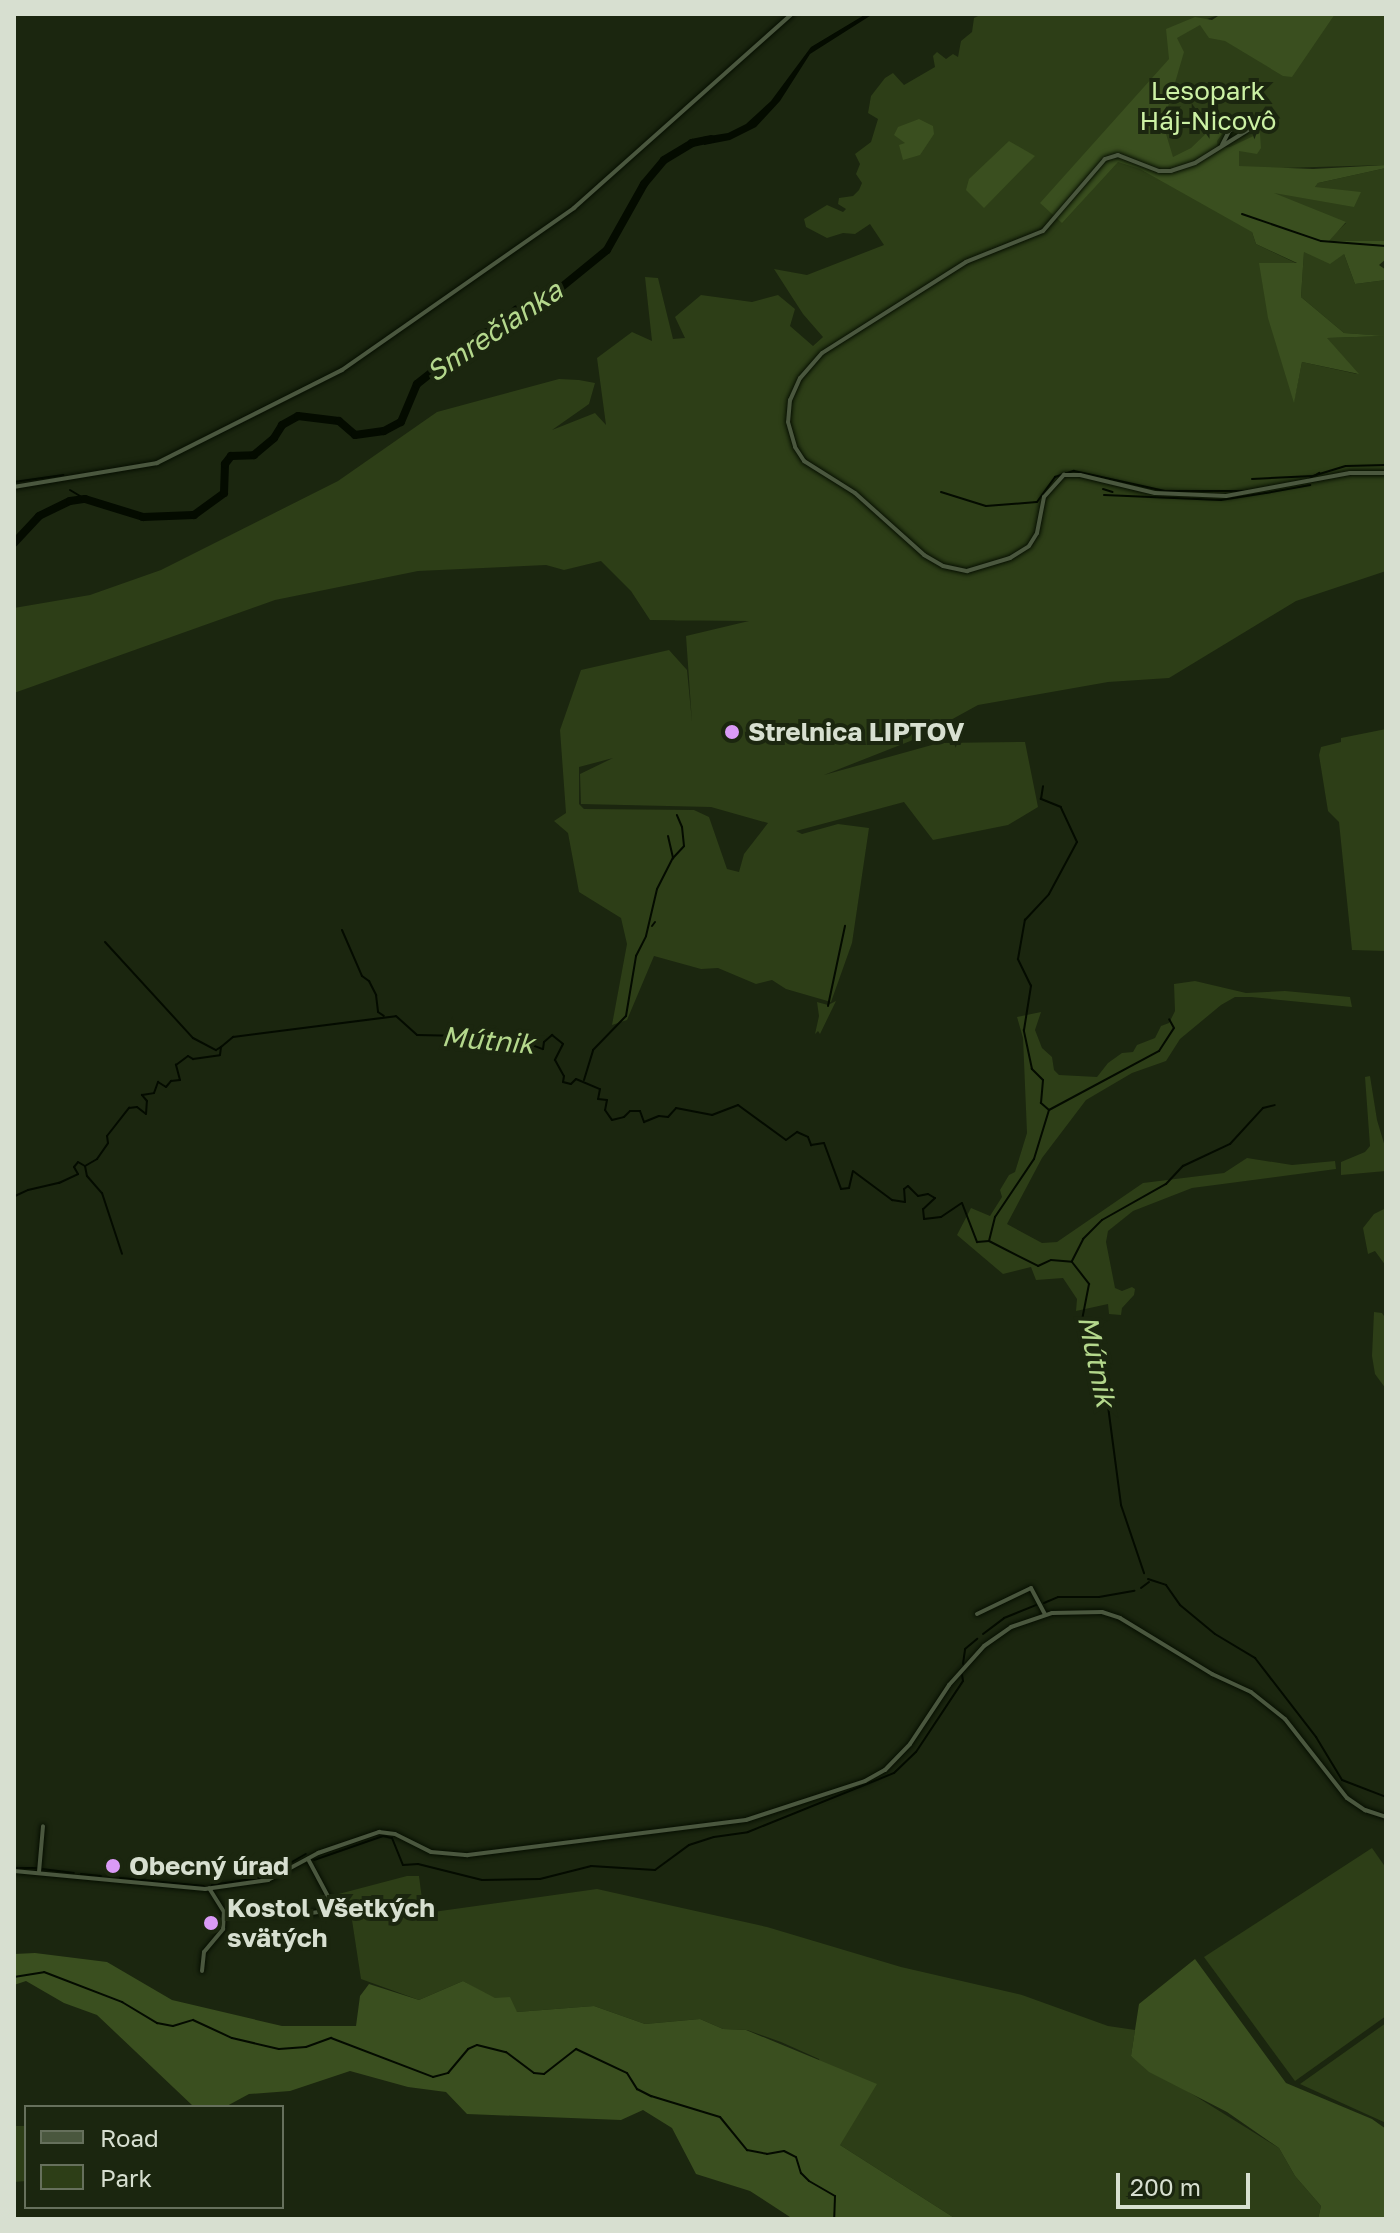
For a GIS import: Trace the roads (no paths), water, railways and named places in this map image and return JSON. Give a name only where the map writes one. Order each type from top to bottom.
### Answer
[{"type":"street","points":[[14,487],[157,463],[315,386],[561,218],[792,14]]},
{"type":"street","points":[[1222,145],[1229,131],[1244,122],[1248,130],[1195,163],[1171,171],[1159,171],[1118,155],[1105,159],[1043,231],[966,262],[822,353],[800,378],[790,400],[788,422],[795,447],[804,461],[855,493],[924,555],[943,566],[967,571],[999,563],[1029,546],[1037,533],[1044,497],[1064,475],[1080,475],[1155,493],[1226,496],[1350,473],[1386,473]]},
{"type":"street","points":[[977,1614],[1031,1588],[1045,1614]]},
{"type":"street","points":[[14,1871],[209,1888],[268,1880],[308,1859],[382,1831],[431,1852],[454,1855],[619,1839],[746,1820],[876,1776],[897,1760],[949,1685],[985,1645],[1011,1627],[1045,1614],[1110,1614],[1212,1674],[1251,1692],[1285,1719],[1354,1805],[1386,1817]]},
{"type":"street","points":[[39,1872],[43,1826]]},
{"type":"street","points":[[224,1912],[304,1914],[326,1911],[331,1902],[308,1859]]},
{"type":"street","points":[[202,1971],[201,1960],[223,1929],[224,1912],[209,1888]]},
{"type":"waterway","name":"Smrečianka","points":[[14,543],[39,516],[70,501],[85,499],[143,517],[194,515],[224,493],[225,464],[231,456],[254,455],[274,438],[282,425],[298,416],[339,421],[355,435],[384,431],[401,422],[417,384],[480,334],[495,330],[516,310],[558,290],[607,250],[644,184],[664,160],[692,143],[711,139]]},
{"type":"waterway","points":[[1242,214],[1321,241],[1386,246]]},
{"type":"waterway","points":[[1252,479],[1313,476],[1346,466],[1386,465]]},
{"type":"waterway","points":[[941,492],[986,506],[1037,502],[1055,477],[1074,471],[1165,491],[1244,491]]},
{"type":"waterway","points":[[1309,479],[1319,473]]},
{"type":"waterway","points":[[14,482],[64,475]]},
{"type":"waterway","points":[[1266,493],[1310,485]]},
{"type":"waterway","points":[[1103,489],[1113,492]]},
{"type":"waterway","points":[[70,490],[85,499]]},
{"type":"waterway","points":[[1104,495],[1221,500],[1265,493]]},
{"type":"waterway","points":[[989,1241],[995,1217],[1034,1159],[1049,1110],[1041,1103],[1043,1080],[1032,1069],[1024,1030],[1031,986],[1018,959],[1025,920],[1049,894],[1077,842],[1061,807],[1041,799],[1043,786]]},
{"type":"waterway","points":[[584,1080],[593,1050],[626,1016],[636,956],[646,936],[657,889],[673,858],[684,846],[677,815]]},
{"type":"waterway","points":[[668,836],[673,858]]},
{"type":"waterway","points":[[652,926],[655,922]]},
{"type":"waterway","points":[[828,1006],[845,926]]},
{"type":"waterway","points":[[342,930],[362,976],[369,981],[376,995],[378,1012],[384,1016]]},
{"type":"waterway","points":[[105,942],[193,1038],[216,1050],[221,1047]]},
{"type":"waterway","name":"Mútnik","points":[[14,1203],[15,1196],[28,1190],[59,1183],[78,1174],[74,1167],[78,1162],[85,1166],[97,1159],[108,1143],[107,1136],[129,1108],[137,1107],[146,1114],[147,1101],[142,1095],[154,1093],[158,1082],[166,1087],[171,1081],[180,1080],[176,1065],[188,1056],[193,1059],[220,1055],[221,1047],[233,1037],[396,1016],[417,1035],[511,1037],[543,1049],[544,1042],[552,1035],[563,1044],[555,1060],[564,1076],[563,1082],[571,1084],[576,1079],[600,1089],[598,1099],[607,1100],[605,1110],[612,1120],[624,1117],[630,1111],[640,1111],[644,1122],[659,1116],[668,1117],[676,1108],[712,1115],[738,1105],[786,1140],[797,1132],[808,1137],[811,1145],[824,1143],[841,1189],[849,1188],[853,1171],[892,1200],[905,1202],[904,1189],[908,1186],[918,1196],[928,1194],[935,1198],[923,1209],[924,1219],[941,1217],[962,1203],[977,1242],[989,1241],[1038,1266],[1051,1260],[1072,1262],[1089,1284],[1082,1320],[1095,1335],[1094,1369],[1108,1406],[1121,1505],[1144,1573]]},
{"type":"waterway","points":[[1049,1110],[1159,1051],[1174,1028],[1169,1019]]},
{"type":"waterway","points":[[1072,1261],[1083,1239],[1102,1220],[1166,1184],[1183,1166],[1230,1144],[1263,1108],[1275,1105]]},
{"type":"waterway","points":[[85,1166],[87,1176],[102,1193],[122,1254]]},
{"type":"waterway","name":"Mútnik","points":[[1148,1579],[1166,1585],[1180,1605],[1215,1634],[1255,1658],[1316,1737],[1342,1780],[1386,1797]]},
{"type":"waterway","points":[[1141,1588],[1149,1582]]},
{"type":"waterway","points":[[1044,1603],[1058,1597],[1099,1597],[1134,1591]]},
{"type":"waterway","points":[[983,1634],[1004,1618],[1037,1605]]},
{"type":"waterway","points":[[963,1664],[965,1649],[977,1639]]},
{"type":"waterway","points":[[314,1860],[383,1836],[392,1838],[403,1865],[418,1864],[482,1880],[540,1879],[591,1866],[655,1870],[689,1845],[714,1837],[748,1832],[894,1773],[916,1752],[963,1681],[962,1675]]},
{"type":"waterway","points":[[285,1866],[306,1854]]},
{"type":"waterway","points":[[14,1868],[37,1868]]},
{"type":"waterway","points":[[212,1885],[265,1877],[282,1868]]},
{"type":"waterway","points":[[42,1869],[74,1873]]},
{"type":"waterway","points":[[81,1874],[101,1876]]},
{"type":"waterway","points":[[120,1878],[204,1886]]},
{"type":"waterway","points":[[14,1977],[44,1972],[122,2002],[157,2023],[173,2026],[193,2020],[232,2038],[279,2049],[306,2047],[331,2038],[433,2077],[448,2073],[468,2049],[477,2045],[506,2052],[534,2073],[544,2074],[576,2049],[627,2073],[637,2089],[651,2096],[720,2117],[747,2150],[767,2154],[784,2151],[796,2157],[801,2173],[835,2196],[834,2219]]},
{"type":"place","name":"Strelnica LIPTOV","points":[[732,732]]},
{"type":"place","name":"Obecný úrad","points":[[113,1866]]},
{"type":"place","name":"Kostol Všetkých svätých","points":[[211,1923]]},
{"type":"park label","name":"Lesopark Háj-Nicovô","points":[[1208,106]]}]
